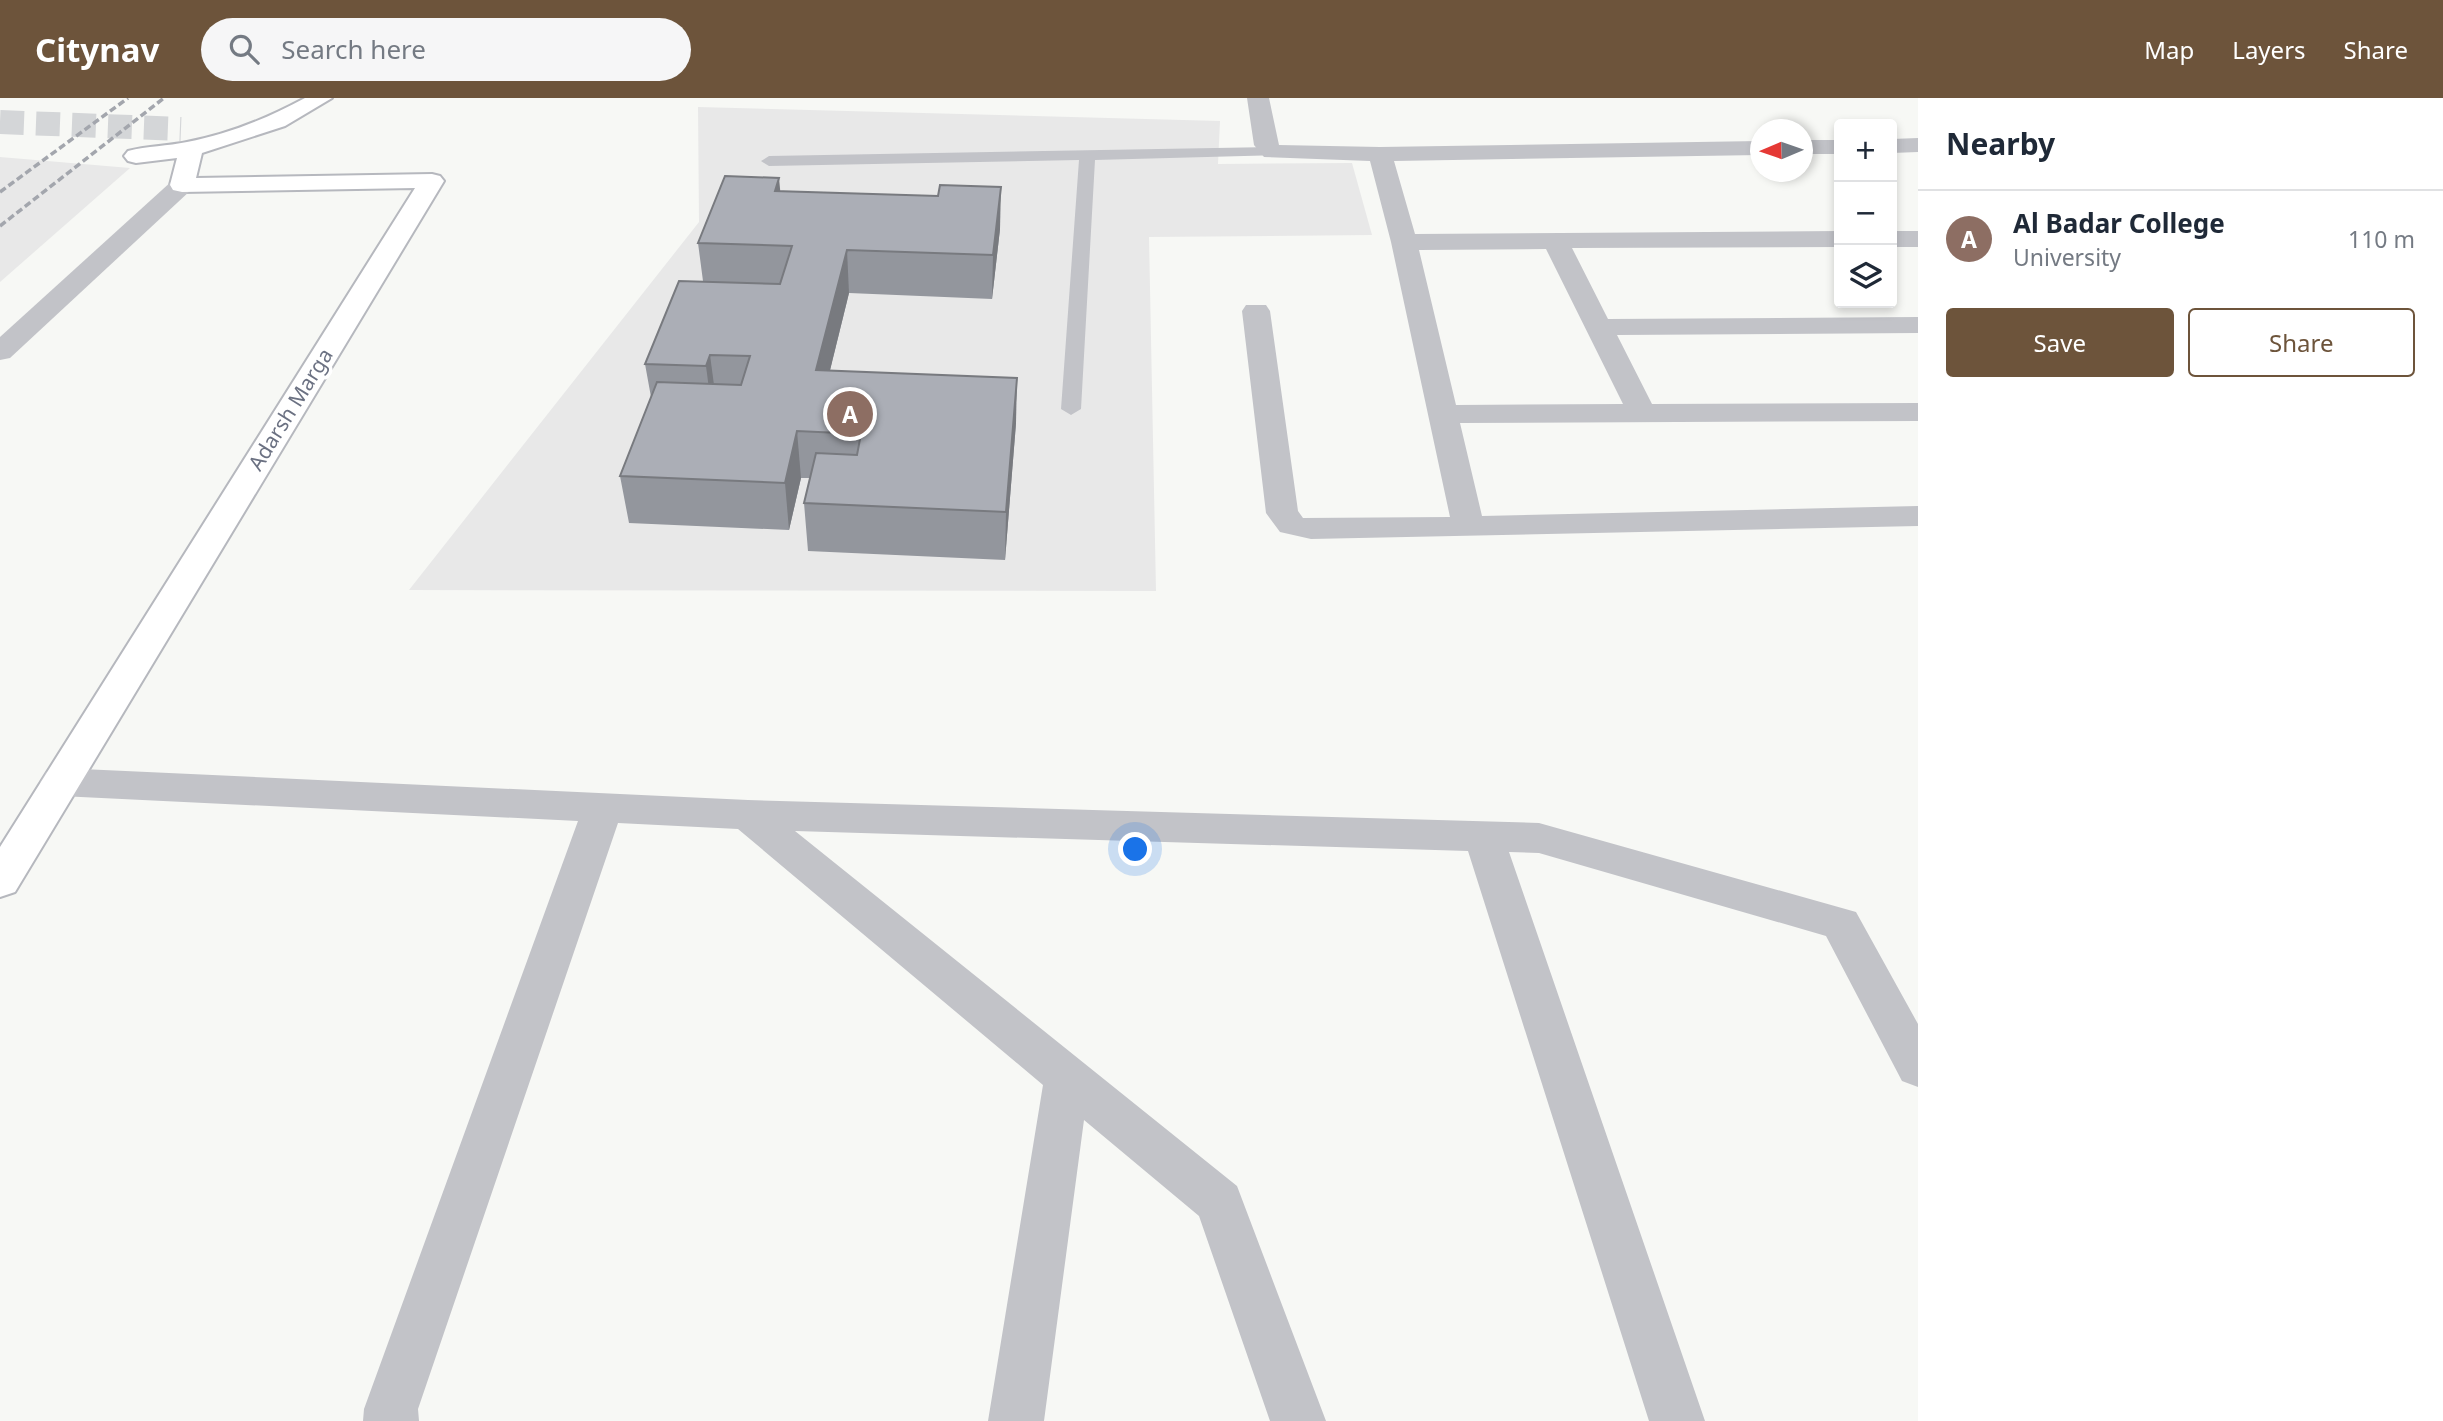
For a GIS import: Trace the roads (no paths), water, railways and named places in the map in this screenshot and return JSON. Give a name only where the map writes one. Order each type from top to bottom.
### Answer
[{"type":"main road","points":[[136,156],[186,140],[287,98]]},
{"type":"main road","points":[[186,140],[256,130],[321,98]]},
{"type":"main road","points":[[182,185],[186,140]]},
{"type":"main road","name":"Adarsh Marga","points":[[0,881],[432,181],[182,185]]},
{"type":"street","points":[[1258,98],[1266,145],[1272,152],[1380,154],[1750,148]]},
{"type":"street","points":[[1897,146],[1918,145]]},
{"type":"street","points":[[1813,147],[1834,147]]},
{"type":"street","points":[[1380,154],[1404,242],[1468,526]]},
{"type":"street","points":[[0,352],[182,185]]},
{"type":"street","points":[[1404,242],[1834,239]]},
{"type":"street","points":[[1897,239],[1918,239]]},
{"type":"street","points":[[1555,241],[1642,413]]},
{"type":"street","points":[[1256,311],[1282,513],[1292,525],[1311,529],[1918,516]]},
{"type":"street","points":[[1598,327],[1918,325]]},
{"type":"street","points":[[1444,414],[1918,412]]},
{"type":"street","points":[[60,782],[748,815],[1539,838],[1841,924],[1918,1067]]},
{"type":"street","points":[[391,1421],[391,1409],[603,808]]},
{"type":"street","points":[[748,815],[1219,1202],[1298,1421]]},
{"type":"street","points":[[1483,836],[1677,1421]]},
{"type":"street","points":[[1016,1421],[1067,1077]]},
{"type":"lane","points":[[769,161],[1272,152]]},
{"type":"lane","points":[[1071,409],[1087,154]]},
{"type":"tunnel","points":[[0,122],[181,129]]},
{"type":"railway","points":[[0,192],[128,98]]},
{"type":"railway","points":[[0,226],[164,98]]},
{"type":"place","name":"Al Badar College","points":[[850,414]]}]
